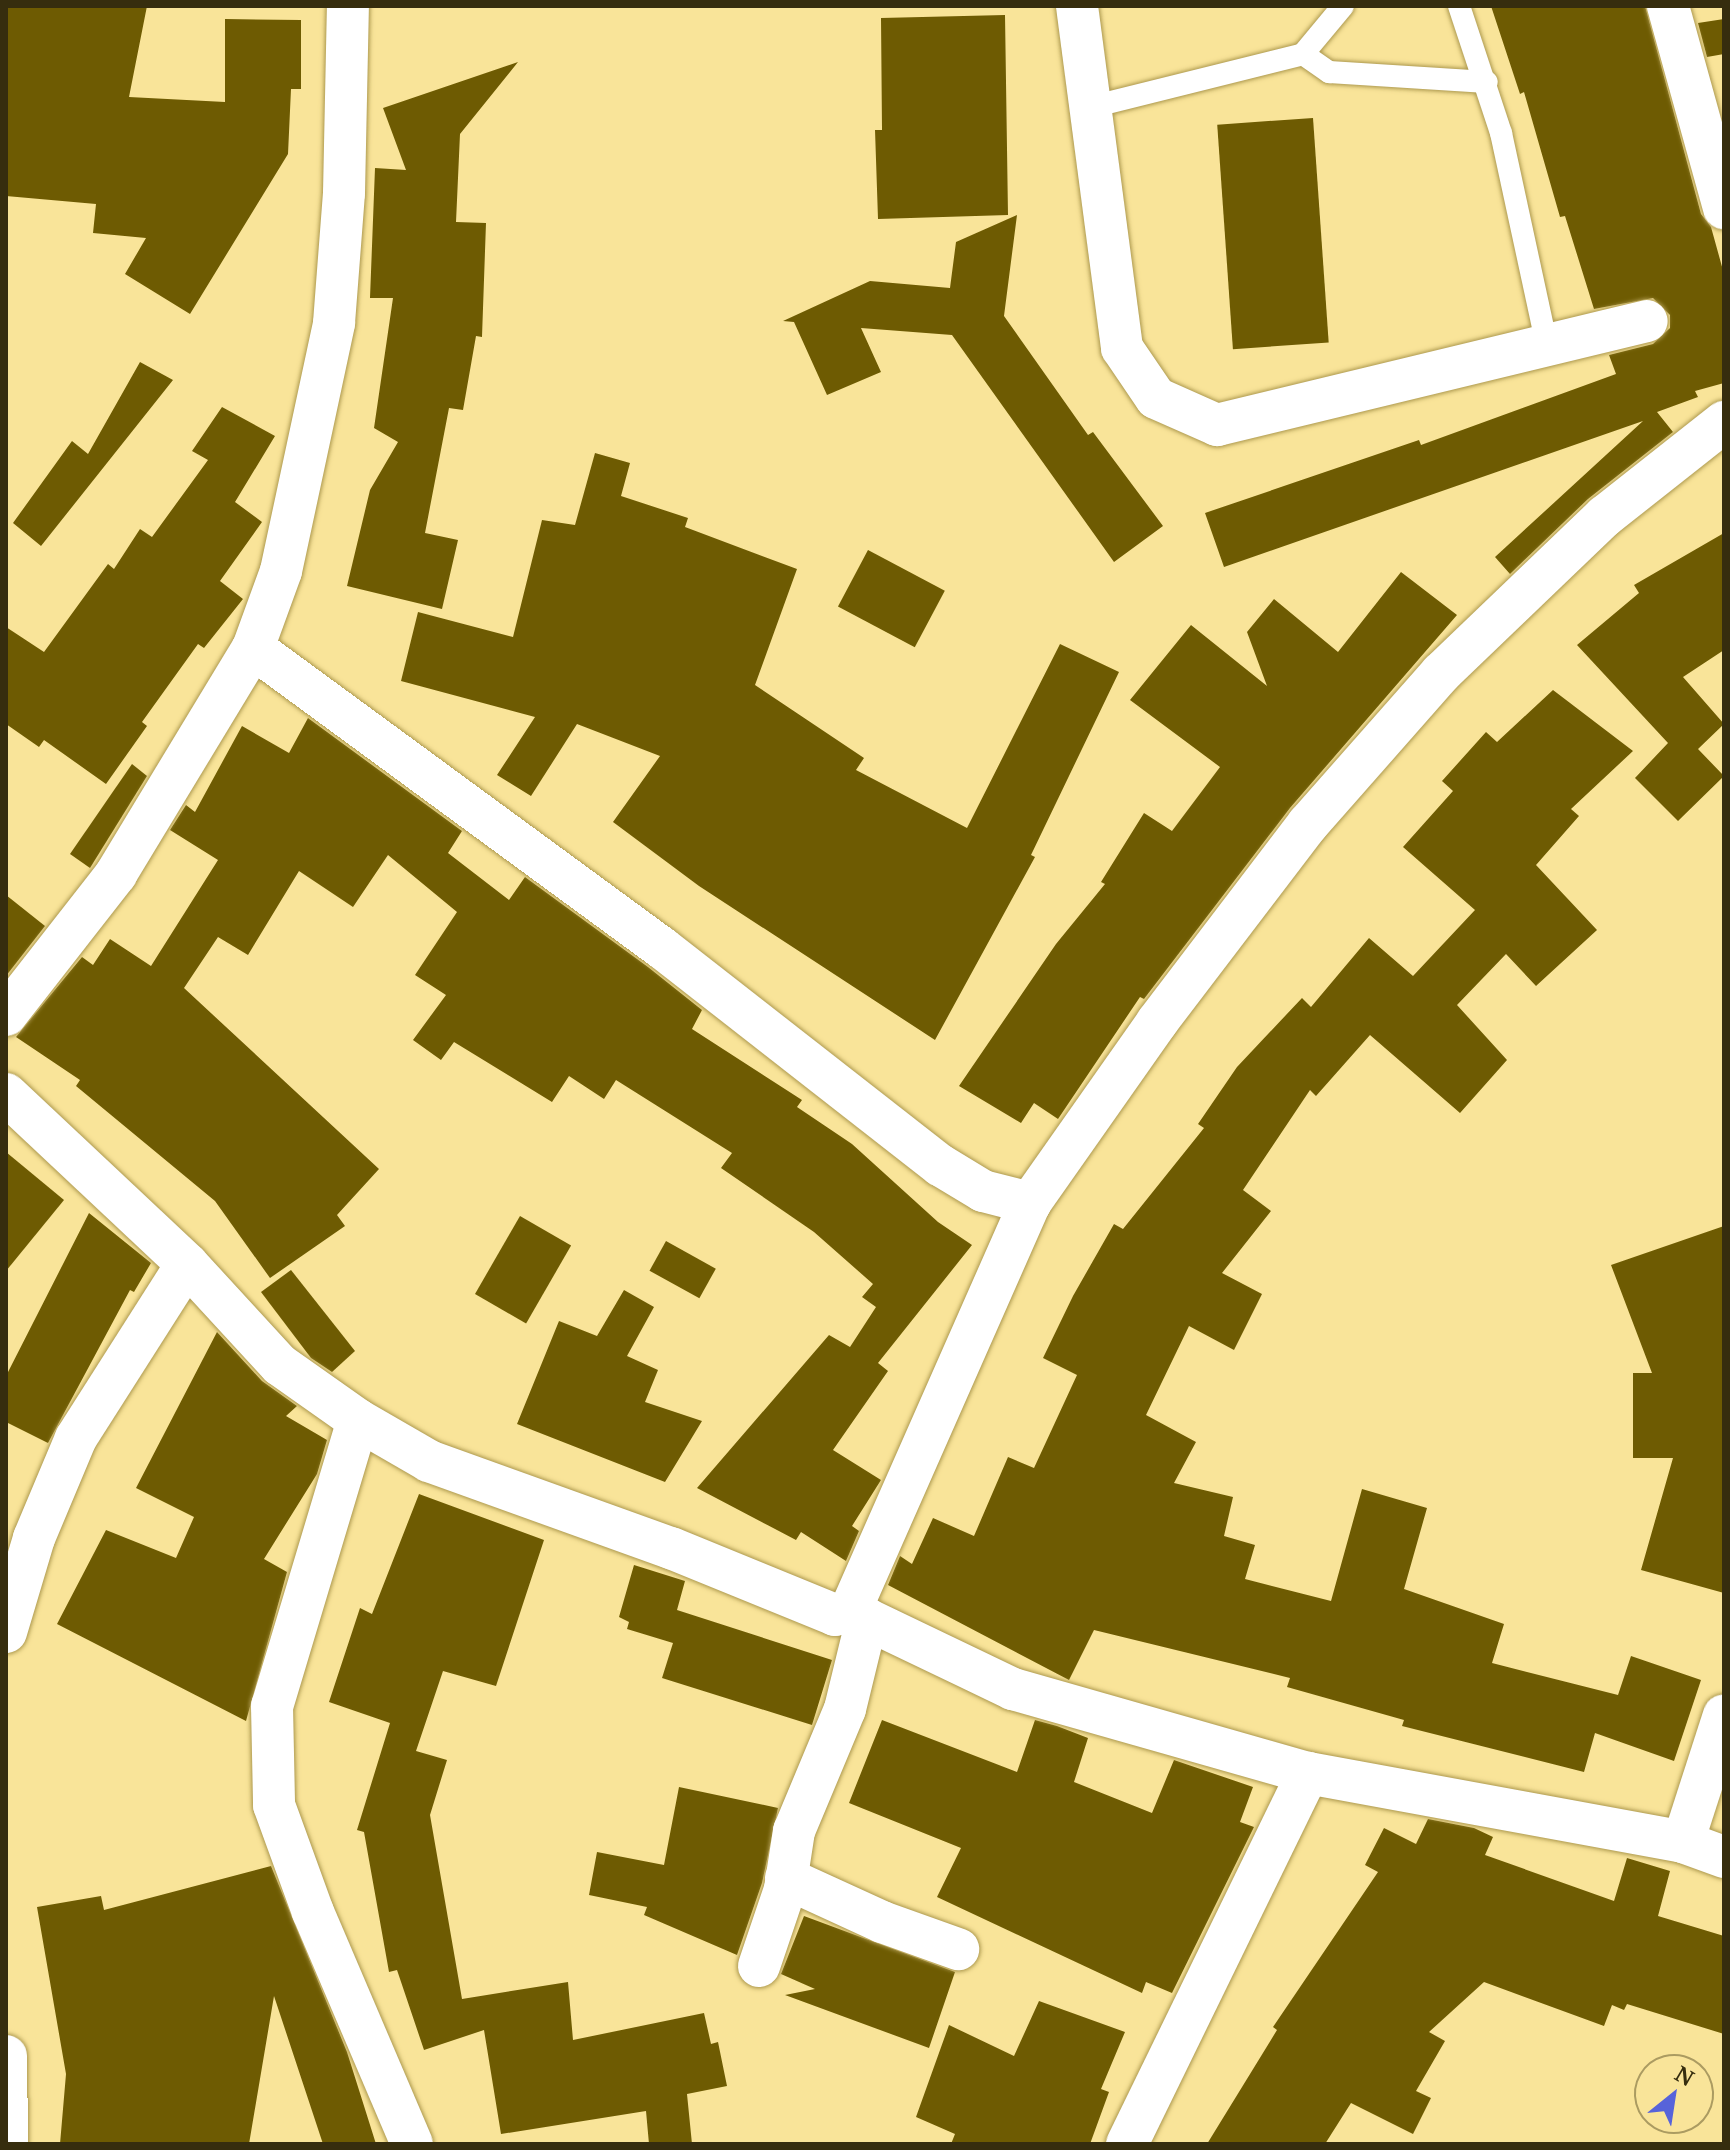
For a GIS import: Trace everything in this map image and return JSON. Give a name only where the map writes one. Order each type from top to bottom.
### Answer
[{"type":"street","points":[[6,1015],[116,874],[253,648],[281,571],[334,323],[344,193],[348,6]]},
{"type":"street","points":[[1077,6],[1087,108],[1122,348],[1156,398],[1217,425],[1647,321]]},
{"type":"street","points":[[1668,6],[1724,208]]},
{"type":"street","points":[[759,1966],[786,1878],[794,1831],[845,1709],[858,1615],[1030,1203],[1157,1022],[1308,824],[1441,673],[1605,516],[1724,422]]},
{"type":"street","points":[[253,648],[662,948],[940,1165],[983,1191],[1030,1203]]},
{"type":"street","points":[[6,1094],[187,1264],[280,1365],[358,1420],[429,1461],[671,1548],[835,1615],[858,1615],[1013,1689],[1308,1773],[1683,1842],[1724,1857]]},
{"type":"street","points":[[6,1632],[34,1538],[76,1438],[187,1264]]},
{"type":"street","points":[[358,1420],[272,1706],[274,1805],[313,1912],[412,2144]]},
{"type":"street","points":[[1683,1842],[1724,1715]]},
{"type":"street","points":[[1127,2144],[1308,1773]]},
{"type":"street","points":[[786,1878],[882,1922],[958,1949]]},
{"type":"street","points":[[6,2056],[7,2144]]},
{"type":"lane","points":[[1087,108],[1303,54],[1343,6]]},
{"type":"lane","points":[[1459,6],[1487,82],[1547,345]]},
{"type":"lane","points":[[1303,54],[1329,72],[1487,82]]},
{"type":"building","points":[[6,6],[147,6],[129,97],[225,102],[225,19],[301,20],[301,89],[291,89],[288,154],[190,314],[125,274],[146,238],[93,233],[96,204],[6,196]]},
{"type":"building","points":[[1491,6],[1645,6],[1701,214],[1711,227],[1724,274],[1724,383],[1695,391],[1698,397],[1657,412],[1673,432],[1588,499],[1510,574],[1495,557],[1643,421],[1224,567],[1205,513],[1419,440],[1421,445],[1616,374],[1609,355],[1653,344],[1670,328],[1670,315],[1653,298],[1594,309],[1565,216],[1560,217],[1524,92],[1520,94]]},
{"type":"building","points":[[1005,15],[1008,215],[878,219],[875,130],[882,130],[881,18]]},
{"type":"building","points":[[1724,19],[1724,54],[1707,57],[1698,23]]},
{"type":"building","points":[[518,62],[460,134],[456,222],[486,223],[482,337],[476,336],[463,410],[449,408],[425,533],[458,540],[442,609],[347,586],[370,490],[398,442],[374,428],[393,298],[370,298],[375,168],[406,170],[383,108]]},
{"type":"building","points":[[1313,118],[1329,342],[1233,349],[1217,125]]},
{"type":"building","points":[[1017,215],[1004,316],[1088,435],[1093,432],[1163,526],[1114,562],[952,335],[861,328],[881,372],[827,395],[794,322],[783,321],[870,281],[950,288],[956,242]]},
{"type":"building","points":[[140,362],[173,380],[41,546],[13,523],[72,441],[88,454]]},
{"type":"building","points":[[222,407],[275,436],[235,502],[262,522],[220,581],[243,599],[204,648],[198,644],[142,722],[147,726],[106,784],[44,740],[39,747],[6,724],[6,627],[44,652],[108,564],[114,569],[140,529],[152,537],[208,460],[192,451]]},
{"type":"building","points":[[595,453],[630,463],[621,496],[688,518],[685,527],[797,569],[755,685],[864,758],[856,770],[967,828],[1060,644],[1119,672],[1031,855],[1035,857],[935,1040],[699,886],[613,822],[660,756],[577,724],[531,796],[497,775],[535,717],[401,681],[418,612],[513,637],[542,520],[575,525]]},
{"type":"building","points":[[1724,533],[1724,650],[1683,677],[1724,724],[1698,749],[1724,776],[1678,821],[1635,778],[1668,743],[1577,645],[1639,593],[1634,585]]},
{"type":"building","points":[[868,550],[945,591],[915,647],[838,607]]},
{"type":"building","points":[[1401,572],[1457,615],[1290,808],[1144,999],[1140,997],[1058,1119],[1034,1103],[1021,1123],[959,1086],[1056,944],[1105,884],[1101,882],[1144,813],[1172,831],[1220,767],[1130,700],[1191,625],[1267,686],[1247,632],[1274,599],[1338,652]]},
{"type":"building","points":[[1553,690],[1633,751],[1571,809],[1579,816],[1536,865],[1597,930],[1536,986],[1506,954],[1457,1005],[1507,1060],[1460,1113],[1370,1035],[1316,1096],[1310,1090],[1243,1190],[1271,1211],[1222,1273],[1262,1294],[1234,1350],[1189,1326],[1146,1415],[1196,1442],[1174,1483],[1233,1497],[1224,1536],[1255,1545],[1245,1579],[1331,1601],[1362,1489],[1427,1508],[1404,1589],[1504,1624],[1492,1663],[1618,1695],[1631,1656],[1701,1680],[1674,1761],[1595,1733],[1584,1772],[1402,1726],[1404,1720],[1287,1687],[1290,1678],[1094,1630],[1069,1680],[888,1585],[900,1556],[912,1564],[933,1518],[974,1536],[1008,1457],[1034,1468],[1077,1375],[1043,1358],[1073,1296],[1114,1224],[1123,1229],[1204,1128],[1198,1124],[1237,1067],[1302,998],[1311,1007],[1369,938],[1413,976],[1475,910],[1403,847],[1453,791],[1442,781],[1486,732],[1497,742]]},
{"type":"building","points":[[308,718],[462,831],[448,853],[509,900],[525,877],[648,967],[702,1010],[692,1029],[802,1100],[797,1107],[852,1144],[938,1222],[972,1245],[878,1363],[888,1371],[833,1450],[881,1480],[852,1526],[859,1531],[846,1561],[801,1532],[796,1540],[697,1488],[829,1335],[850,1347],[876,1307],[862,1297],[873,1284],[814,1232],[721,1168],[732,1153],[616,1080],[604,1099],[569,1076],[552,1102],[454,1042],[441,1060],[413,1040],[446,995],[415,975],[457,912],[388,855],[353,907],[299,871],[248,955],[218,937],[184,988],[379,1169],[337,1215],[345,1226],[270,1278],[215,1201],[76,1086],[80,1080],[16,1037],[82,957],[93,965],[110,939],[151,966],[218,860],[170,830],[186,805],[195,812],[242,726],[289,753]]},
{"type":"building","points":[[132,764],[147,776],[90,868],[70,854]]},
{"type":"building","points":[[6,895],[45,926],[6,976]]},
{"type":"building","points":[[6,1152],[64,1200],[6,1271]]},
{"type":"building","points":[[89,1213],[151,1263],[134,1292],[130,1290],[48,1443],[6,1422],[6,1376]]},
{"type":"building","points":[[520,1216],[571,1246],[526,1323],[475,1294]]},
{"type":"building","points":[[1724,1226],[1724,1593],[1641,1570],[1673,1458],[1633,1458],[1633,1373],[1652,1373],[1611,1265]]},
{"type":"building","points":[[666,1241],[716,1269],[699,1298],[650,1271]]},
{"type":"building","points":[[291,1270],[355,1351],[332,1372],[311,1358],[261,1292]]},
{"type":"building","points":[[624,1290],[654,1307],[627,1356],[658,1370],[645,1402],[702,1421],[665,1482],[517,1424],[559,1321],[597,1336]]},
{"type":"building","points":[[217,1332],[262,1381],[297,1406],[286,1416],[327,1440],[317,1474],[264,1559],[287,1572],[246,1721],[57,1624],[106,1530],[176,1558],[194,1517],[136,1488]]},
{"type":"building","points":[[419,1494],[544,1540],[496,1686],[443,1671],[416,1751],[447,1760],[430,1815],[462,1999],[568,1982],[573,2040],[704,2013],[711,2044],[718,2042],[727,2086],[687,2094],[692,2144],[649,2144],[646,2111],[501,2134],[484,2030],[424,2050],[397,1970],[389,1972],[364,1832],[357,1830],[390,1723],[329,1702],[360,1608],[372,1614]]},
{"type":"building","points":[[634,1565],[685,1581],[677,1610],[832,1660],[812,1725],[662,1678],[673,1643],[627,1629],[629,1622],[619,1617]]},
{"type":"building","points":[[882,1720],[1017,1772],[1035,1720],[1057,1726],[1088,1738],[1074,1782],[1152,1813],[1174,1760],[1253,1787],[1240,1822],[1254,1827],[1172,1993],[1146,1982],[1142,1993],[937,1897],[961,1848],[849,1803]]},
{"type":"building","points":[[679,1787],[778,1808],[762,1883],[737,1955],[644,1915],[647,1907],[589,1895],[597,1852],[664,1865]]},
{"type":"building","points":[[1428,1819],[1474,1828],[1493,1837],[1485,1855],[1614,1901],[1627,1858],[1670,1871],[1658,1916],[1724,1936],[1724,2034],[1627,2004],[1624,2010],[1612,2005],[1604,2026],[1484,1982],[1429,2032],[1445,2041],[1416,2091],[1431,2098],[1413,2134],[1351,2103],[1325,2144],[1207,2144],[1277,2030],[1273,2027],[1378,1872],[1365,1865],[1384,1828],[1416,1844]]},
{"type":"building","points":[[271,1866],[347,2052],[376,2144],[323,2144],[274,1996],[249,2144],[60,2144],[66,2074],[37,1907],[101,1896],[104,1910]]},
{"type":"building","points":[[804,1916],[955,1972],[929,2048],[785,1995],[815,1989],[781,1974]]},
{"type":"building","points":[[1039,2001],[1125,2032],[1101,2089],[1109,2092],[1090,2144],[951,2144],[955,2134],[916,2117],[949,2025],[1014,2056]]}]
